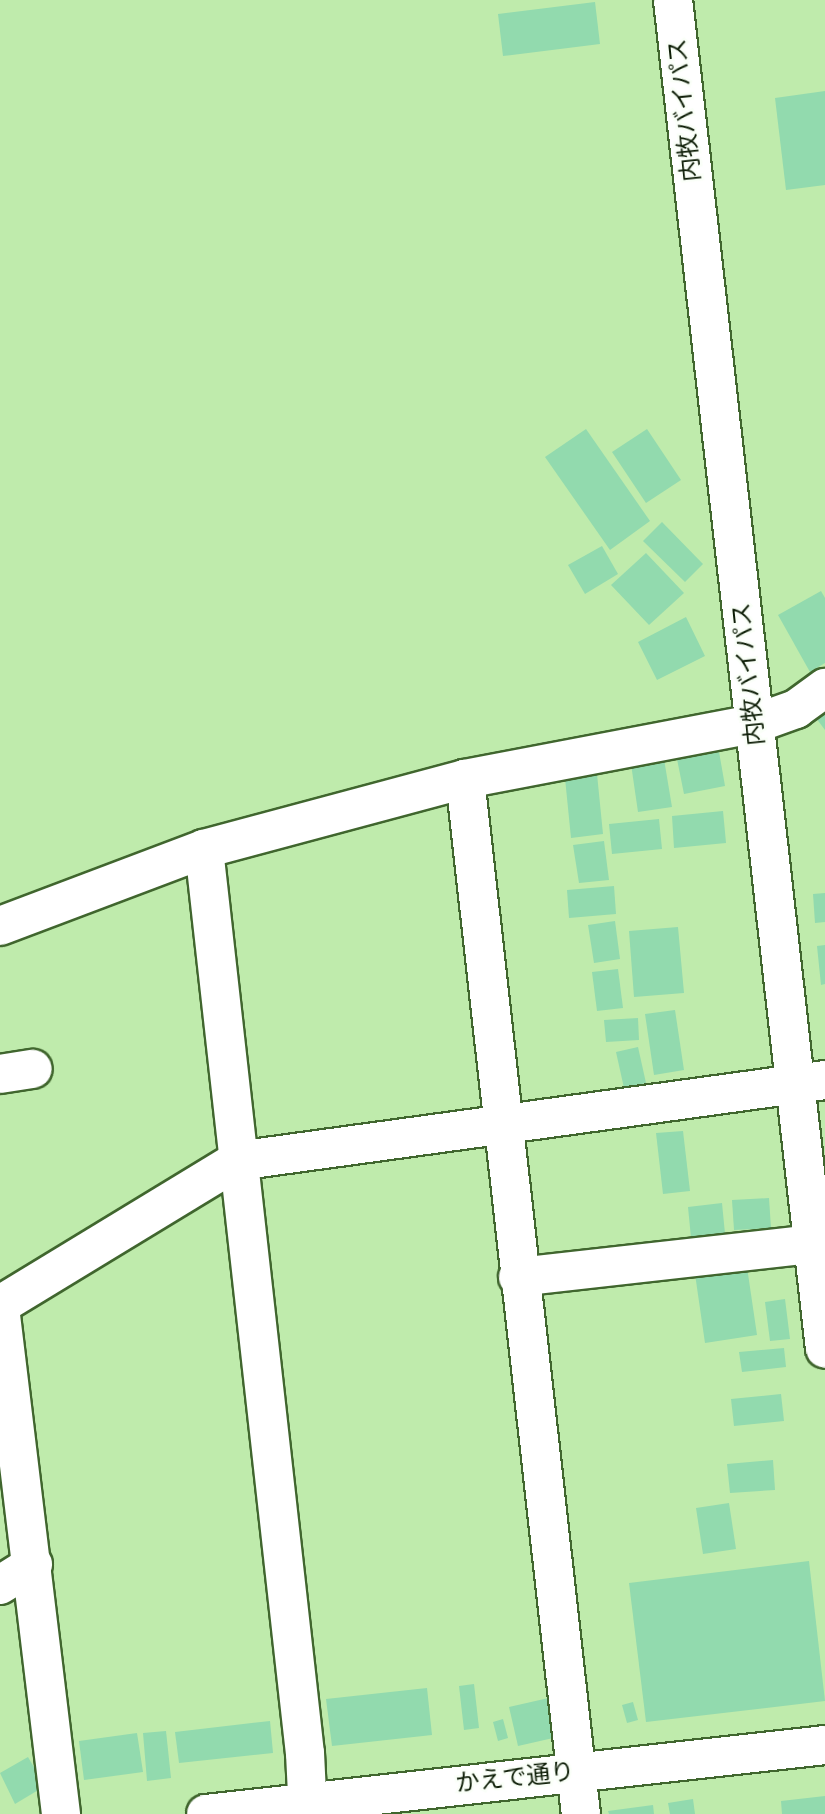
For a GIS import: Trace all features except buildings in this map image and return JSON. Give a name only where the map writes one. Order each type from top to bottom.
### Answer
[{"type":"street","name":"内牧バイパス","points":[[673,0],[754,724],[810,1082],[813,1244],[825,1348]]},
{"type":"street","points":[[0,926],[204,849],[465,779],[754,724],[796,709],[825,688]]},
{"type":"street","points":[[465,779],[506,1125],[518,1277],[581,1814]]},
{"type":"street","points":[[204,849],[307,1807]]},
{"type":"street","points":[[61,1814],[0,1306],[237,1161],[810,1082]]},
{"type":"street","points":[[518,1277],[813,1244]]},
{"type":"street","points":[[0,1585],[33,1564]]},
{"type":"street","name":"かえで通り","points":[[206,1814],[307,1807],[576,1771],[825,1745]]}]
